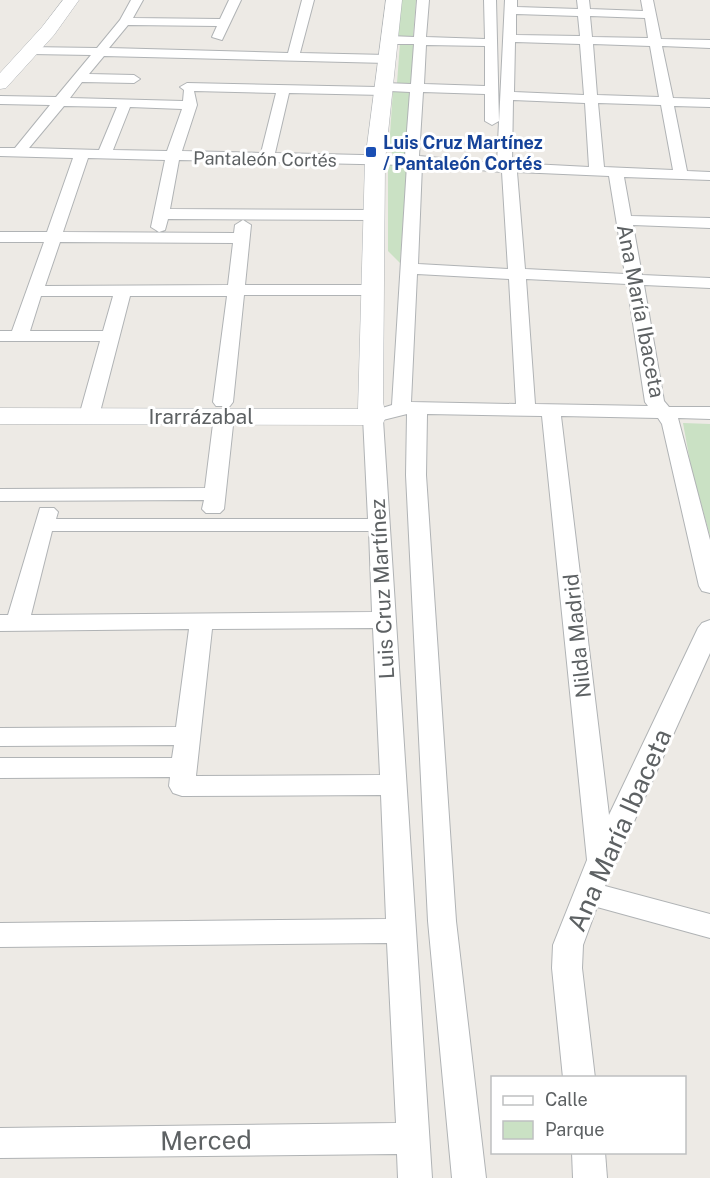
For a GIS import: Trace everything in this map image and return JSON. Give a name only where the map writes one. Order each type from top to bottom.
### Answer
[{"type":"street","points":[[0,84],[71,0]]},
{"type":"street","points":[[19,153],[125,21],[137,0]]},
{"type":"street","points":[[157,238],[173,156],[190,105],[187,87],[235,0]]},
{"type":"street","points":[[293,57],[308,0]]},
{"type":"street","name":"Luis Cruz Martínez","points":[[394,0],[375,161],[371,409],[415,1178]]},
{"type":"street","name":"Luis Cruz Martínez","points":[[423,0],[409,269],[409,408],[416,475],[442,921],[469,1178]]},
{"type":"street","points":[[490,0],[492,90],[500,168]]},
{"type":"street","points":[[647,0],[681,175]]},
{"type":"street","points":[[500,168],[504,164],[511,5],[584,6],[650,15]]},
{"type":"street","points":[[584,6],[597,172]]},
{"type":"street","points":[[125,21],[224,22]]},
{"type":"street","points":[[146,55],[161,22]]},
{"type":"street","points":[[510,38],[710,44]]},
{"type":"street","points":[[31,50],[146,55],[199,62],[388,50],[422,41],[491,43]]},
{"type":"street","points":[[79,78],[134,79]]},
{"type":"street","points":[[187,87],[492,90]]},
{"type":"street","points":[[267,159],[283,89]]},
{"type":"street","points":[[507,96],[710,102]]},
{"type":"street","points":[[0,100],[190,105]]},
{"type":"street","points":[[104,155],[125,104]]},
{"type":"street","name":"Pantaleón Cortés","points":[[0,152],[267,159],[413,160],[500,168],[710,176]]},
{"type":"street","points":[[19,336],[82,154]]},
{"type":"street","points":[[500,168],[510,173],[526,410]]},
{"type":"street","name":"Ana María Ibaceta","points":[[616,172],[655,402],[672,423],[710,586]]},
{"type":"street","points":[[162,214],[374,215]]},
{"type":"street","points":[[211,525],[244,214]]},
{"type":"street","points":[[624,220],[710,223]]},
{"type":"street","points":[[0,237],[242,238]]},
{"type":"street","points":[[409,269],[710,283]]},
{"type":"street","points":[[91,409],[123,290]]},
{"type":"street","points":[[35,291],[372,290]]},
{"type":"street","points":[[0,336],[111,336]]},
{"type":"street","name":"Irarrázabal","points":[[0,402],[91,409],[409,408],[710,413]]},
{"type":"street","name":"Irarrázabal","points":[[0,416],[91,409]]},
{"type":"street","name":"Nilda Madrid","points":[[551,410],[601,861]]},
{"type":"street","points":[[0,495],[215,494]]},
{"type":"street","points":[[52,495],[44,525],[9,623],[384,621]]},
{"type":"street","points":[[44,525],[379,525]]},
{"type":"street","points":[[183,777],[201,622]]},
{"type":"street","name":"Ana María Ibaceta","points":[[579,1076],[567,968],[568,945],[601,861],[710,628]]},
{"type":"street","points":[[0,737],[188,736]]},
{"type":"street","points":[[0,768],[393,785]]},
{"type":"street","points":[[588,893],[710,926]]},
{"type":"street","points":[[0,935],[402,931]]},
{"type":"street","name":"Merced","points":[[0,1143],[413,1138]]},
{"type":"street","points":[[588,1154],[590,1178]]},
{"type":"green space","points":[[400,0],[416,0],[413,37],[395,37]]},
{"type":"green space","points":[[415,42],[411,85],[397,83],[400,43]]},
{"type":"green space","points":[[393,90],[410,92],[406,154],[393,154],[389,149]]},
{"type":"green space","points":[[391,163],[407,164],[400,263],[388,251],[388,165]]},
{"type":"green space","points":[[683,423],[710,424],[710,536],[691,467]]},
{"type":"place","name":"Luis Cruz Martínez / Pantaleón Cortés","points":[[371,152]]}]
